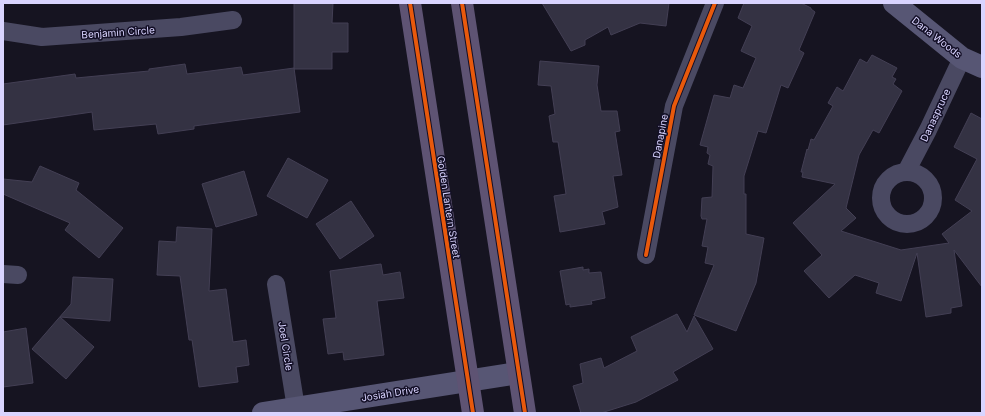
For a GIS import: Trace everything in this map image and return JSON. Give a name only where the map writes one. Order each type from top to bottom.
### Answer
[{"type":"main road","name":"Golden Lantern Street","points":[[410,3],[473,413]]},
{"type":"main road","points":[[462,3],[525,413]]},
{"type":"street","name":"Danapine","points":[[646,254],[674,106],[715,3]]},
{"type":"street","name":"Dana Woods","points":[[894,3],[962,58],[982,67]]},
{"type":"street","name":"Benjamin Circle","points":[[3,31],[42,37],[181,27],[233,20]]},
{"type":"street","name":"Danaspruce","points":[[906,172],[928,130],[962,58]]},
{"type":"street","name":"Joel Circle","points":[[276,284],[296,408]]},
{"type":"street","name":"Josiah Drive","points":[[263,413],[518,373]]},
{"type":"building","points":[[294,3],[333,3],[332,23],[348,23],[348,52],[332,52],[332,69],[294,69]]},
{"type":"building","points":[[542,3],[669,3],[666,26],[640,23],[611,35],[608,27],[585,40],[585,45],[571,51]]},
{"type":"building","points":[[744,3],[801,3],[811,8],[815,12],[799,50],[804,53],[788,88],[781,85],[766,133],[758,131],[744,176],[744,194],[746,194],[746,234],[764,238],[756,283],[736,331],[694,315],[714,265],[705,263],[708,247],[702,246],[707,219],[702,219],[701,216],[702,198],[712,197],[713,166],[708,164],[710,155],[707,153],[708,147],[700,145],[714,95],[730,98],[734,85],[743,88],[756,58],[741,51],[752,26],[738,18]]},
{"type":"building","points":[[872,55],[897,68],[892,77],[896,79],[893,84],[902,91],[879,133],[873,130],[859,155],[846,208],[856,218],[841,231],[901,250],[949,243],[942,234],[972,211],[955,200],[977,159],[954,147],[971,113],[982,119],[982,287],[954,250],[962,306],[951,308],[951,313],[926,317],[917,253],[901,301],[876,293],[879,283],[855,275],[829,298],[804,271],[822,255],[793,223],[835,184],[802,177],[803,172],[801,172],[807,149],[808,150],[811,139],[814,140],[833,106],[828,103],[837,87],[843,91],[860,59],[867,63]]},
{"type":"building","points":[[540,61],[599,66],[597,85],[601,111],[617,111],[620,131],[615,132],[622,175],[613,176],[618,207],[602,212],[605,224],[560,232],[554,196],[566,194],[558,142],[553,142],[549,116],[555,114],[551,86],[538,85]]},
{"type":"building","points":[[185,64],[187,74],[241,67],[243,75],[294,68],[300,112],[194,126],[194,129],[158,134],[156,124],[94,130],[92,112],[3,125],[3,84],[75,74],[76,78],[149,71],[149,69]]},
{"type":"building","points":[[288,158],[328,180],[307,218],[267,196]]},
{"type":"building","points":[[40,166],[79,183],[76,190],[123,228],[99,258],[65,230],[70,223],[3,194],[3,179],[32,182]]},
{"type":"building","points":[[244,171],[257,215],[216,227],[202,184]]},
{"type":"building","points":[[351,201],[374,236],[340,259],[316,224]]},
{"type":"building","points":[[177,227],[212,229],[209,291],[226,289],[233,342],[246,340],[249,365],[236,367],[238,382],[199,387],[192,340],[189,340],[180,276],[157,275],[159,241],[176,242]]},
{"type":"building","points":[[381,264],[383,275],[400,272],[404,298],[377,301],[384,355],[344,360],[343,352],[328,354],[323,319],[336,318],[330,271]]},
{"type":"building","points":[[583,267],[583,270],[589,269],[589,273],[601,272],[605,298],[591,301],[592,304],[570,307],[570,304],[566,305],[560,271]]},
{"type":"building","points":[[73,277],[113,279],[110,321],[60,317],[94,347],[66,379],[32,349],[71,304]]},
{"type":"building","points":[[677,314],[687,332],[694,316],[713,349],[673,372],[678,380],[636,402],[601,413],[581,413],[573,386],[583,383],[580,364],[601,358],[604,368],[637,351],[631,337]]},
{"type":"building","points":[[26,328],[33,383],[3,387],[3,332]]},
{"type":"cycle path","points":[[410,3],[473,413]]},
{"type":"cycle path","points":[[462,3],[525,413]]},
{"type":"cycle path","points":[[646,255],[674,106],[715,3]]}]
